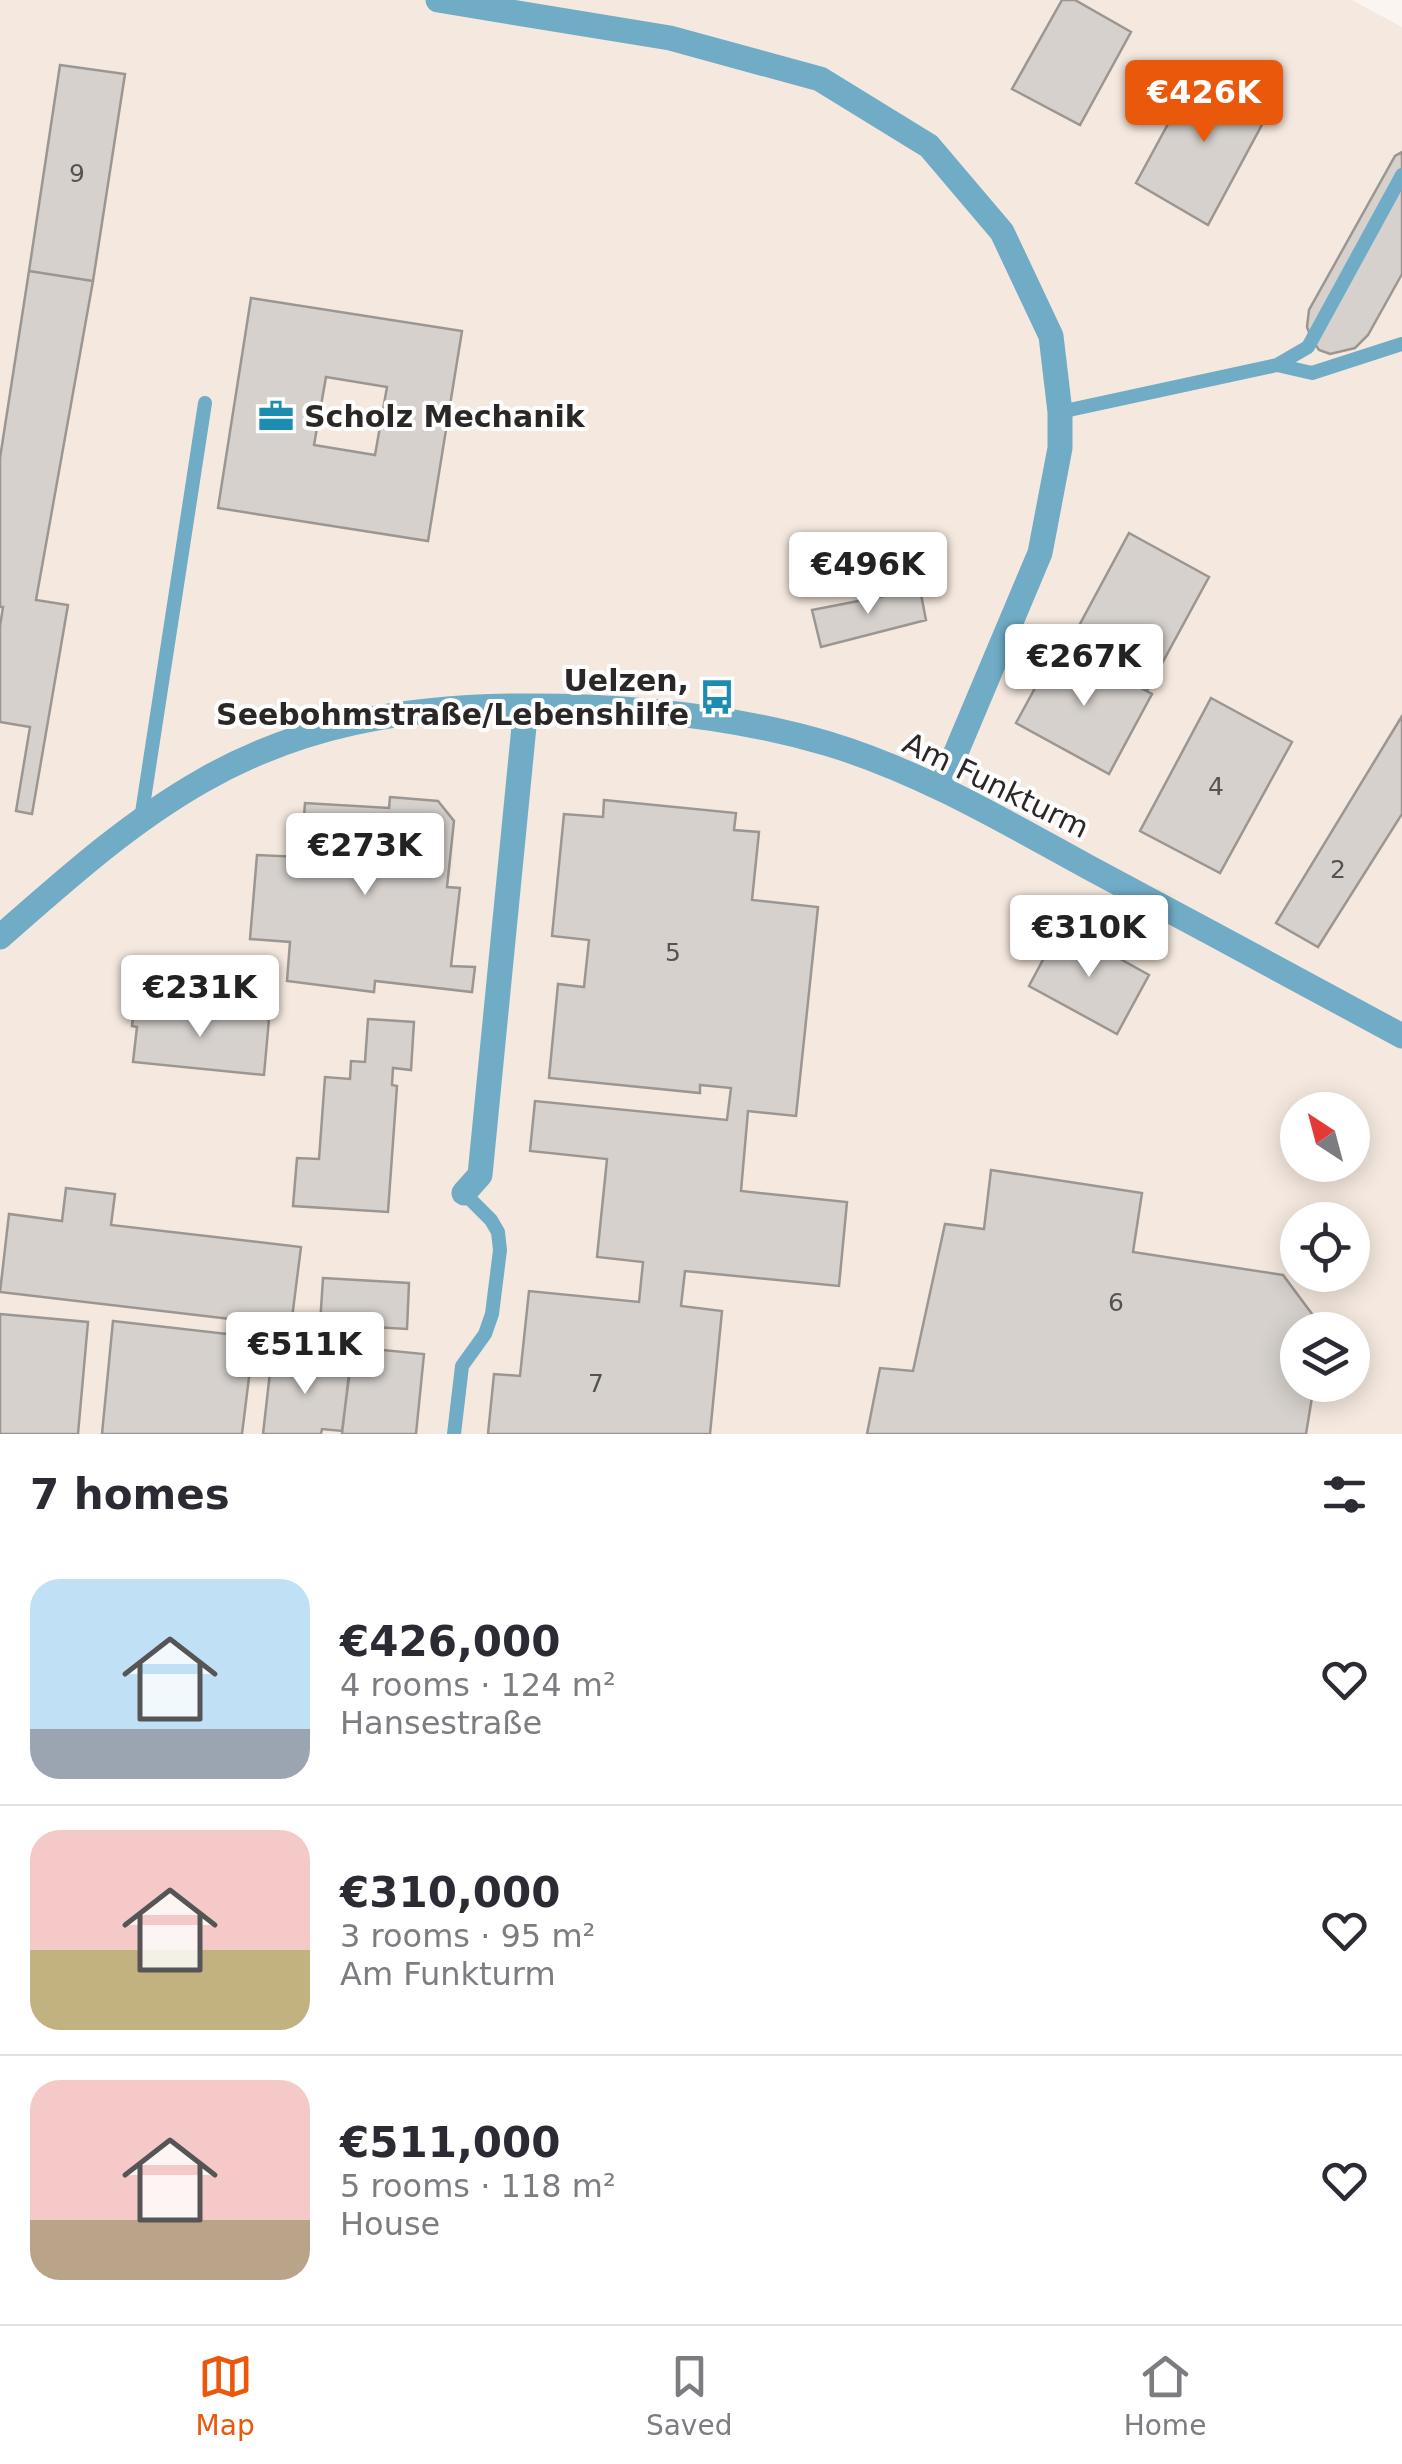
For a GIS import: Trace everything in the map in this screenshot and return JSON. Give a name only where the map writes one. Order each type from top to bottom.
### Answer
[{"type":"street","points":[[438,0],[670,38],[820,79],[929,146],[1002,232],[1051,336],[1060,448],[1040,553],[941,788]]},
{"type":"street","points":[[464,1193],[480,1175],[526,706]]},
{"type":"street","name":"Am Funkturm","points":[[0,937],[141,820],[203,780],[298,738],[364,719],[443,707],[622,708],[711,719],[829,744],[941,788],[1402,1036]]},
{"type":"lane","points":[[1060,412],[1277,366],[1308,347],[1402,175]]},
{"type":"lane","points":[[1277,366],[1312,374],[1402,344]]},
{"type":"lane","points":[[141,820],[205,402]]},
{"type":"lane","points":[[454,1434],[462,1366],[485,1334],[492,1314],[500,1250],[498,1232],[491,1220],[464,1193]]},
{"type":"shaded area","points":[[0,0],[1352,0],[1402,27],[1402,1434],[0,1434]]},
{"type":"building","points":[[1062,0],[1075,0],[1131,32],[1080,125],[1012,89]]},
{"type":"building","points":[[60,65],[125,74],[93,281],[29,271]]},
{"type":"building","points":[[1200,65],[1272,106],[1208,225],[1136,183]]},
{"type":"building","points":[[1402,152],[1402,274],[1368,335],[1355,348],[1330,354],[1319,350],[1307,327],[1309,310],[1395,156]]},
{"type":"building","points":[[29,271],[93,281],[36,600],[68,605],[32,814],[16,811],[30,727],[0,722],[0,458]]},
{"type":"building","name":"Scholz Mechanik","points":[[251,298],[462,331],[428,541],[218,508]],"holes":[[[326,377],[387,387],[375,455],[314,445]]]},
{"type":"building","points":[[1129,533],[1209,577],[1147,691],[1067,648]]},
{"type":"building","points":[[920,589],[926,620],[821,647],[812,610]]},
{"type":"building","points":[[1059,644],[1152,694],[1109,774],[1016,723]]},
{"type":"building","points":[[1211,698],[1292,742],[1220,873],[1140,831]]},
{"type":"building","points":[[1402,716],[1402,814],[1318,947],[1276,923]]},
{"type":"building","points":[[390,797],[438,801],[454,821],[447,887],[460,888],[451,966],[475,967],[472,992],[375,981],[374,992],[287,981],[290,942],[250,939],[257,855],[301,857],[305,803],[389,808]]},
{"type":"building","points":[[604,800],[736,813],[734,830],[759,832],[752,900],[818,907],[796,1116],[748,1111],[741,1191],[847,1202],[839,1286],[685,1271],[681,1306],[722,1311],[710,1434],[488,1434],[494,1374],[520,1376],[529,1291],[639,1302],[643,1262],[597,1257],[607,1159],[530,1151],[535,1101],[727,1120],[731,1088],[700,1085],[700,1093],[549,1078],[558,984],[584,987],[589,940],[552,936],[564,814],[603,817]]},
{"type":"building","points":[[1061,926],[1149,975],[1117,1034],[1029,986]]},
{"type":"building","points":[[134,1006],[269,1019],[264,1075],[133,1062],[137,1027],[132,1026]]},
{"type":"building","points":[[368,1019],[414,1022],[411,1070],[393,1068],[392,1085],[397,1086],[388,1212],[293,1206],[297,1158],[319,1159],[325,1077],[350,1079],[351,1061],[365,1062]]},
{"type":"building","points":[[991,1170],[1142,1193],[1133,1252],[1280,1275],[1280,1292],[1296,1292],[1311,1312],[1280,1312],[1280,1402],[1311,1402],[1306,1434],[867,1434],[880,1368],[913,1371],[945,1224],[984,1229]]},
{"type":"building","points":[[66,1188],[115,1194],[111,1225],[301,1247],[291,1326],[0,1292],[9,1214],[62,1221]]},
{"type":"building","points":[[323,1278],[409,1283],[407,1329],[320,1324]]},
{"type":"building","points":[[0,1314],[88,1322],[78,1434],[0,1434]]},
{"type":"building","points":[[113,1321],[254,1337],[242,1434],[102,1434]]},
{"type":"building","points":[[352,1347],[424,1354],[416,1434],[342,1434]]},
{"type":"building","points":[[272,1355],[329,1362],[330,1368],[350,1370],[342,1431],[263,1434]]},
{"type":"place","name":"Scholz Mechanik","points":[[276,416]]},
{"type":"place","name":"Uelzen, Seebohmstraße/Lebenshilfe","points":[[717,697]]}]
